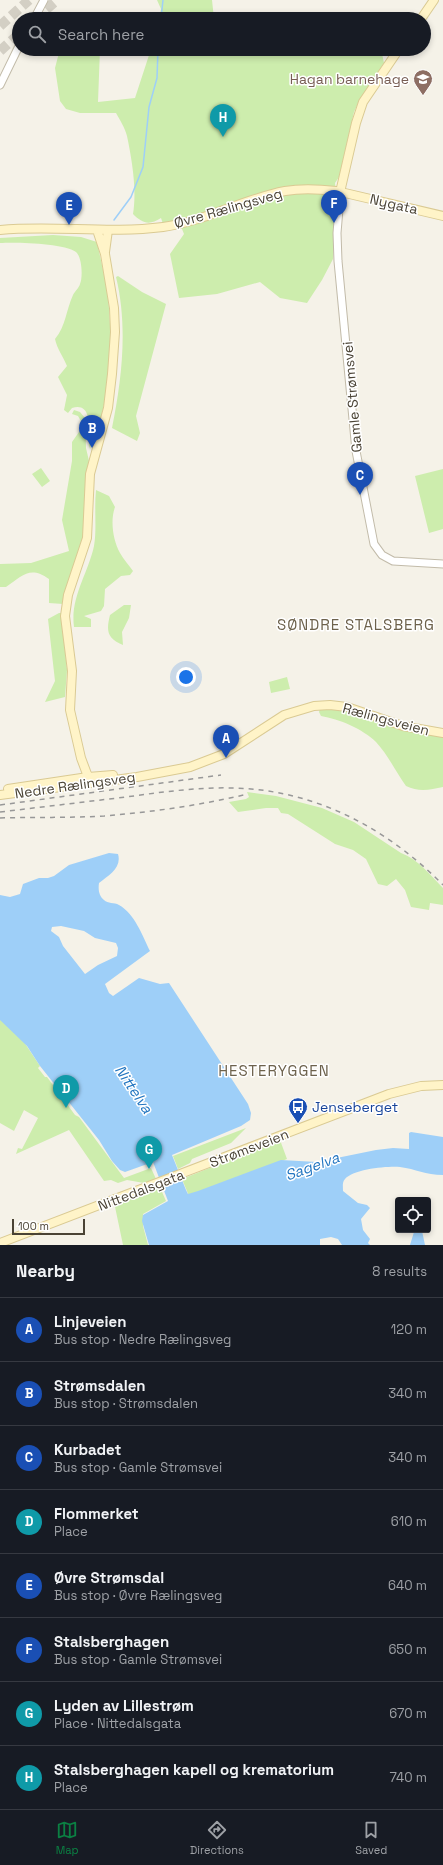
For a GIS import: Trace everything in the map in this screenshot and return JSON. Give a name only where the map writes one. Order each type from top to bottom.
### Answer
[{"type":"main road","points":[[426,12],[434,0]]},
{"type":"main road","name":"Gamle Strømsvei","points":[[341,192],[356,123],[363,102],[394,56]]},
{"type":"main road","name":"Øvre Rælingsveg","points":[[0,230],[108,230],[149,228],[184,223],[286,191],[303,189],[341,192]]},
{"type":"main road","name":"Nygata","points":[[341,192],[443,216]]},
{"type":"main road","points":[[85,779],[70,710],[72,671],[65,616],[68,595],[87,538],[90,474],[105,420],[111,388],[115,319],[105,254],[97,230]]},
{"type":"main road","points":[[105,254],[108,230]]},
{"type":"main road","name":"Rælingsveien","points":[[262,728],[279,717],[296,710],[314,706],[330,705],[355,709],[403,726],[443,733]]},
{"type":"main road","name":"Nedre Rælingsveg","points":[[0,790],[85,779],[180,770],[204,763],[229,751],[262,728]]},
{"type":"main road","name":"Nedre Rælingsveg","points":[[0,795],[85,779]]},
{"type":"main road","name":"Strømsveien","points":[[193,1170],[389,1094],[421,1086],[443,1085]]},
{"type":"main road","name":"Nittedalsgata","points":[[0,1243],[193,1170]]},
{"type":"street","points":[[38,12],[44,0]]},
{"type":"street","points":[[0,84],[14,56]]},
{"type":"street","name":"Gamle Strømsvei","points":[[341,192],[337,233],[338,256],[356,452],[372,539],[379,553],[393,561],[443,564]]},
{"type":"green space","points":[[157,0],[212,0],[213,12],[160,12],[161,9]]},
{"type":"green space","points":[[58,56],[100,56],[98,102],[135,98],[149,56],[382,56],[384,63],[360,99],[354,112],[339,177],[335,183],[337,203],[333,259],[322,280],[307,303],[280,298],[260,282],[217,294],[179,298],[170,254],[184,234],[182,229],[163,224],[161,218],[149,223],[139,220],[133,214],[134,195],[131,155],[124,127],[116,113],[80,113],[66,109],[60,101],[55,68]]},
{"type":"green space","points":[[53,235],[81,237],[97,242],[108,293],[111,340],[106,396],[101,418],[94,433],[90,449],[88,421],[84,410],[80,407],[72,408],[68,413],[64,410],[67,395],[58,377],[67,366],[55,339],[64,323],[71,301],[81,281],[82,272],[80,258],[76,252],[70,249],[51,245],[0,243],[0,238]]},
{"type":"green space","points":[[118,276],[142,292],[166,304],[136,416],[140,433],[137,441],[112,428],[119,391],[123,333],[120,296],[116,277]]},
{"type":"green space","points":[[74,410],[80,412],[85,418],[86,448],[89,461],[84,499],[84,537],[63,604],[49,603],[49,579],[37,573],[31,572],[22,576],[6,587],[0,587],[0,564],[31,563],[69,551],[62,520],[72,461],[72,442],[79,432],[82,423],[78,416],[72,414]]},
{"type":"green space","points":[[41,468],[50,481],[42,487],[32,474]]},
{"type":"green space","points":[[443,469],[443,529],[429,533],[415,476]]},
{"type":"green space","points":[[96,490],[109,496],[115,507],[113,512],[113,530],[116,542],[120,553],[133,571],[130,575],[121,576],[105,589],[104,606],[101,611],[84,616],[91,619],[91,627],[74,627],[73,616],[77,596],[94,546]]},
{"type":"green space","points":[[124,605],[131,605],[129,618],[122,632],[123,645],[111,637],[108,630],[108,625],[110,615]]},
{"type":"green space","points":[[61,613],[67,670],[65,697],[45,702],[55,681],[48,619]]},
{"type":"green space","points":[[287,677],[290,689],[271,693],[269,682]]},
{"type":"green space","points":[[330,706],[443,733],[443,787],[424,790],[406,786],[384,752],[371,737],[350,725],[321,716],[319,712],[320,708]]},
{"type":"green space","points":[[247,792],[276,796],[322,808],[354,822],[401,853],[413,859],[424,868],[443,888],[443,905],[430,903],[429,910],[411,907],[405,890],[396,879],[387,886],[378,884],[366,859],[353,850],[335,844],[288,814],[281,813],[278,808],[238,812],[229,802],[246,799],[249,797]]},
{"type":"green space","points":[[0,1015],[20,1036],[40,1066],[38,1068],[45,1077],[47,1077],[75,1115],[79,1117],[124,1178],[151,1168],[156,1179],[144,1183],[127,1180],[118,1183],[111,1180],[104,1181],[69,1130],[16,1154],[18,1148],[22,1149],[38,1118],[24,1110],[14,1131],[0,1123]]},
{"type":"green space","points":[[246,1128],[231,1143],[192,1159],[190,1163],[178,1169],[173,1156]]},
{"type":"green space","points":[[280,1140],[287,1159],[189,1196],[182,1179]]},
{"type":"green space","points":[[159,1185],[166,1201],[143,1214],[143,1226],[148,1245],[123,1245],[114,1202]]},
{"type":"water","points":[[109,853],[118,854],[119,859],[114,871],[99,883],[99,893],[102,898],[109,903],[119,905],[125,909],[134,919],[150,951],[105,984],[109,993],[113,996],[139,978],[160,984],[169,983],[248,1104],[251,1113],[250,1120],[241,1126],[172,1155],[188,1194],[281,1160],[317,1162],[376,1150],[393,1148],[409,1149],[409,1133],[411,1132],[443,1137],[443,1175],[431,1174],[400,1167],[387,1167],[356,1173],[345,1179],[343,1183],[343,1191],[358,1203],[367,1205],[370,1208],[361,1219],[363,1230],[370,1239],[368,1243],[370,1245],[342,1245],[338,1239],[331,1237],[320,1239],[320,1245],[149,1245],[142,1221],[143,1215],[168,1201],[153,1162],[125,1172],[120,1170],[112,1161],[99,1140],[40,1066],[27,1046],[0,1020],[0,895],[10,897],[20,894],[23,884],[39,878],[54,876],[69,865]],"holes":[[[61,926],[84,931],[95,938],[116,943],[118,948],[117,956],[98,965],[85,974],[63,946],[59,937],[51,931],[52,927]]]},
{"type":"water","points":[[414,1233],[422,1233],[425,1245],[410,1245]]},
{"type":"waterway","points":[[162,12],[163,0]]},
{"type":"waterway","points":[[114,220],[131,197],[143,167],[149,107],[157,78],[158,56]]},
{"type":"tunnel","points":[[16,12],[29,0]]},
{"type":"tunnel","points":[[43,12],[57,0]]},
{"type":"tunnel","points":[[0,26],[12,15]]},
{"type":"tunnel","points":[[0,51],[12,40]]},
{"type":"railway","points":[[0,805],[221,775]]},
{"type":"railway","points":[[0,812],[194,789],[234,788],[264,790],[293,796],[348,816],[374,830],[398,846],[443,885]]},
{"type":"railway","points":[[0,818],[104,816],[195,805],[248,794]]},
{"type":"place","name":"Hagan barnehage","points":[[423,96]]},
{"type":"place","name":"Stalsberghagen kapell og krematorium","points":[[223,137]]},
{"type":"place","name":"Stalsberghagen","points":[[334,223]]},
{"type":"place","name":"Øvre Strømsdal","points":[[69,225]]},
{"type":"place","name":"Strømsdalen","points":[[92,448]]},
{"type":"place","name":"Kurbadet","points":[[360,495]]},
{"type":"place","name":"Linjeveien","points":[[226,758]]},
{"type":"place","name":"Flommerket","points":[[66,1108]]},
{"type":"place","name":"Jenseberget","points":[[298,1124]]},
{"type":"place","name":"Lyden av Lillestrøm","points":[[149,1169]]},
{"type":"district","name":"SØNDRE STALSBERG","points":[[356,624]]},
{"type":"district","name":"HESTERYGGEN","points":[[274,1070]]},
{"type":"water label","name":"Nittelva","points":[[134,1089]]},
{"type":"water label","name":"Sagelva","points":[[312,1166]]}]
